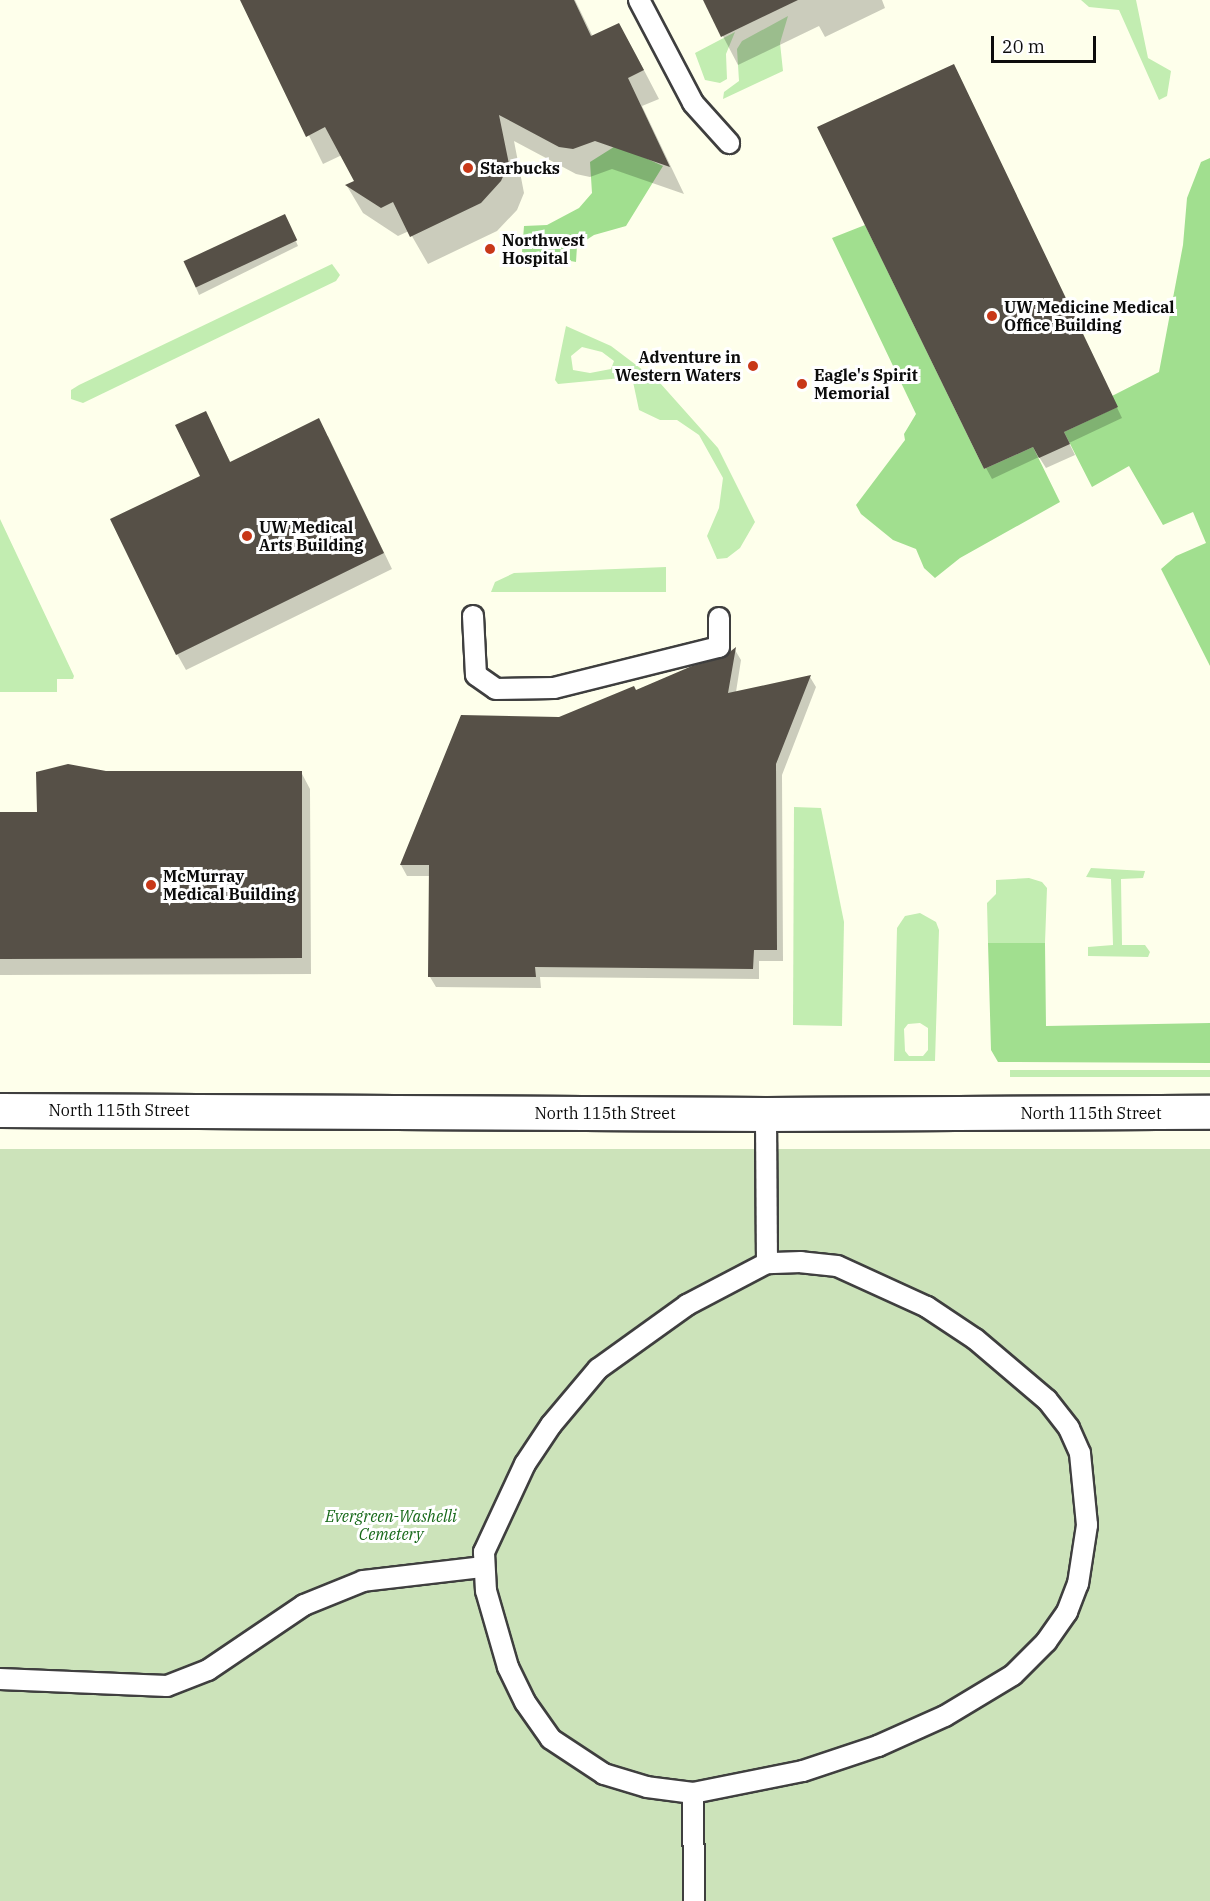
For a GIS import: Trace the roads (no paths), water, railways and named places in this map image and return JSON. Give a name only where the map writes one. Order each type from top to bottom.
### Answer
[{"type":"street","name":"North 115th Street","points":[[0,1110],[766,1114],[1210,1112]]},
{"type":"lane","points":[[639,0],[693,103],[729,143]]},
{"type":"lane","points":[[473,616],[476,675],[496,689],[554,688],[719,647],[719,618]]},
{"type":"lane","points":[[766,1114],[767,1263]]},
{"type":"lane","points":[[801,1262],[837,1266],[878,1282],[927,1307],[975,1339],[1047,1400],[1070,1428],[1080,1453],[1087,1501],[1084,1557],[1067,1612],[1046,1642],[1013,1675],[945,1716],[878,1746],[804,1772],[693,1793],[647,1787],[604,1774],[551,1739],[525,1702],[508,1667],[482,1566],[488,1539],[525,1464],[551,1425],[598,1369],[687,1305],[767,1263],[801,1262]]},
{"type":"lane","points":[[0,1679],[167,1686],[208,1670],[304,1605],[363,1581],[482,1566]]},
{"type":"lane","points":[[693,1793],[694,1901]]},
{"type":"place","name":"Starbucks","points":[[468,168]]},
{"type":"place","name":"Northwest Hospital","points":[[490,249]]},
{"type":"place","name":"UW Medicine Medical Office Building","points":[[992,316]]},
{"type":"place","name":"Adventure in Western Waters","points":[[753,366]]},
{"type":"place","name":"Eagle's Spirit Memorial","points":[[802,384]]},
{"type":"place","name":"UW Medical Arts Building","points":[[247,536]]},
{"type":"place","name":"McMurray Medical Building","points":[[151,885]]},
{"type":"park label","name":"Evergreen-Washelli Cemetery","points":[[391,1525]]}]
